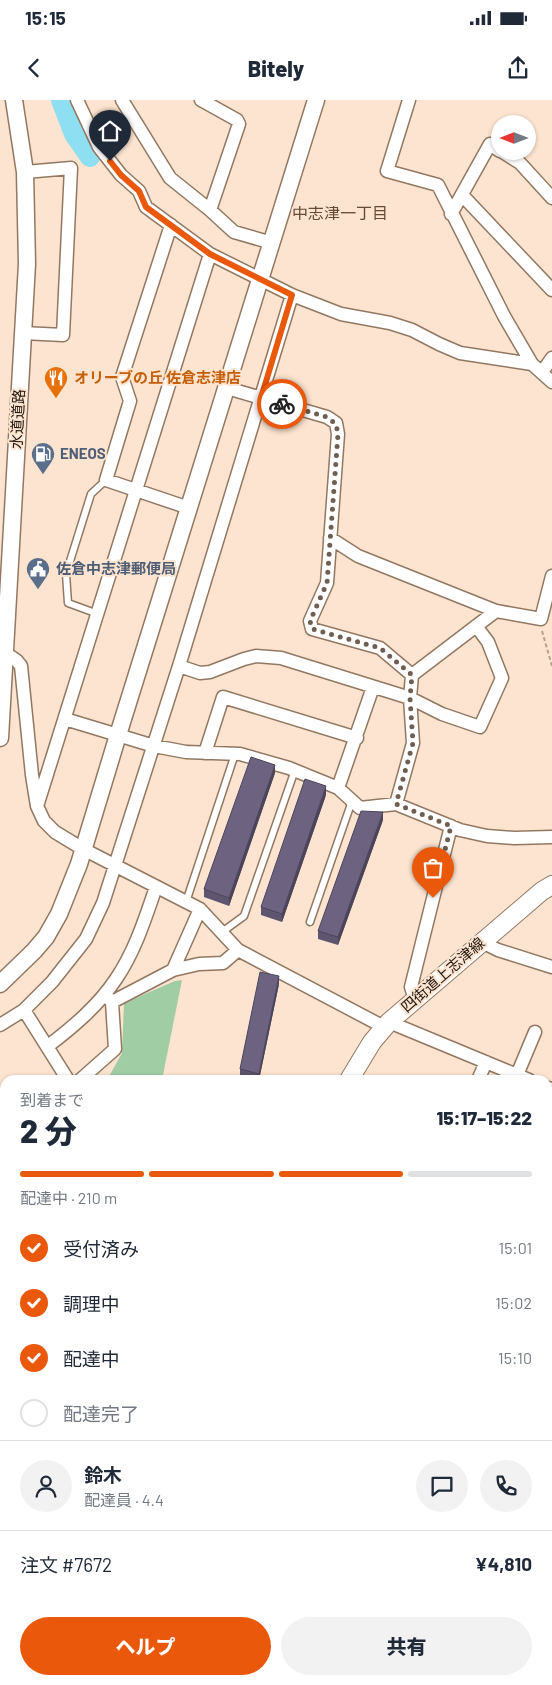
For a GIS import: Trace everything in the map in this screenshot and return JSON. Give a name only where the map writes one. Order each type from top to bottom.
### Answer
[{"type":"main road","name":"四街道上志津線","points":[[352,1075],[372,1042],[387,1025],[542,891],[552,886]]},
{"type":"street","name":"水道道路","points":[[0,738],[2,650],[27,264],[25,172],[14,100]]},
{"type":"street","points":[[77,100],[99,147],[121,175],[139,191],[146,207],[210,254],[292,295],[341,314],[390,323],[412,330],[460,353],[537,368],[552,358]]},
{"type":"street","points":[[122,100],[170,178],[234,232],[272,243]]},
{"type":"street","points":[[201,100],[237,120],[239,124],[210,210]]},
{"type":"street","points":[[0,984],[20,966],[46,937],[69,891],[84,849],[188,508],[316,100]]},
{"type":"street","points":[[409,100],[387,171],[438,185],[504,316],[537,368],[552,382]]},
{"type":"street","points":[[451,214],[491,145]]},
{"type":"street","points":[[514,160],[520,164],[552,198]]},
{"type":"street","points":[[23,333],[63,335],[71,168],[25,172]]},
{"type":"street","points":[[462,195],[552,290]]},
{"type":"street","points":[[171,225],[122,377],[130,401],[106,480],[188,508]]},
{"type":"street","points":[[37,806],[210,254]]},
{"type":"street","points":[[0,1025],[24,1010],[52,982],[86,939],[103,902],[179,666],[292,295]]},
{"type":"street","points":[[227,388],[327,417],[336,424],[338,434],[327,583],[310,621],[312,629],[380,648],[412,675]]},
{"type":"street","points":[[330,538],[358,556],[496,612],[541,619],[552,576]]},
{"type":"street","points":[[396,804],[413,743],[410,698],[412,675],[496,612]]},
{"type":"street","points":[[179,666],[200,673],[210,672],[256,656],[275,657],[410,698],[442,714],[480,727],[502,678],[488,642],[476,626]]},
{"type":"street","points":[[2,650],[21,666],[37,806],[44,821],[55,832],[200,909],[238,950],[387,1025],[517,1075],[535,1032]]},
{"type":"street","points":[[338,788],[357,738],[373,687]]},
{"type":"street","points":[[205,753],[223,697],[357,738]]},
{"type":"street","points":[[65,719],[154,746],[186,752],[240,754],[295,770],[338,788],[360,808],[396,804],[451,826],[487,836],[514,838],[552,837]]},
{"type":"street","points":[[415,999],[411,988],[451,826]]},
{"type":"street","points":[[86,1075],[115,1049],[108,998],[139,936],[156,887]]},
{"type":"street","points":[[173,970],[200,909]]},
{"type":"street","points":[[482,942],[498,950],[552,967]]},
{"type":"street","points":[[48,1046],[108,998],[173,970],[199,964],[223,963],[238,950]]},
{"type":"street","points":[[24,1010],[65,1075]]},
{"type":"street","points":[[480,1075],[486,1062]]},
{"type":"lane","points":[[98,614],[68,603],[66,574],[91,494],[106,480]]},
{"type":"lane","points":[[186,902],[235,754]]},
{"type":"lane","points":[[222,932],[244,916],[295,770]]},
{"type":"lane","points":[[310,922],[352,800]]},
{"type":"path","points":[[541,619],[552,666]]},
{"type":"green space","points":[[182,980],[163,1075],[110,1075],[122,1053],[124,1003],[175,981]]},
{"type":"building","points":[[251,757],[275,765],[229,898],[204,889]]},
{"type":"building","points":[[305,779],[326,786],[282,914],[261,907]]},
{"type":"building","points":[[361,811],[383,812],[338,937],[318,931]]},
{"type":"building","points":[[260,972],[279,976],[259,1074],[240,1069]]},
{"type":"waterway","points":[[61,100],[74,134],[90,157]]},
{"type":"way so far","points":[[282,404],[327,417],[336,424],[338,434],[327,583],[310,621],[312,629],[380,648],[412,675],[410,698],[413,743],[396,804],[451,826],[433,898]]},
{"type":"place","name":"オリーブの丘 佐倉志津店","points":[[56,399]]},
{"type":"place","name":"ENEOS","points":[[43,475]]},
{"type":"place","name":"佐倉中志津郵便局","points":[[38,590]]},
{"type":"district","name":"中志津一丁目","points":[[340,213]]},
{"type":"route","points":[[110,161],[121,175],[139,191],[146,207],[210,254],[292,295],[261,398],[282,404]]}]
